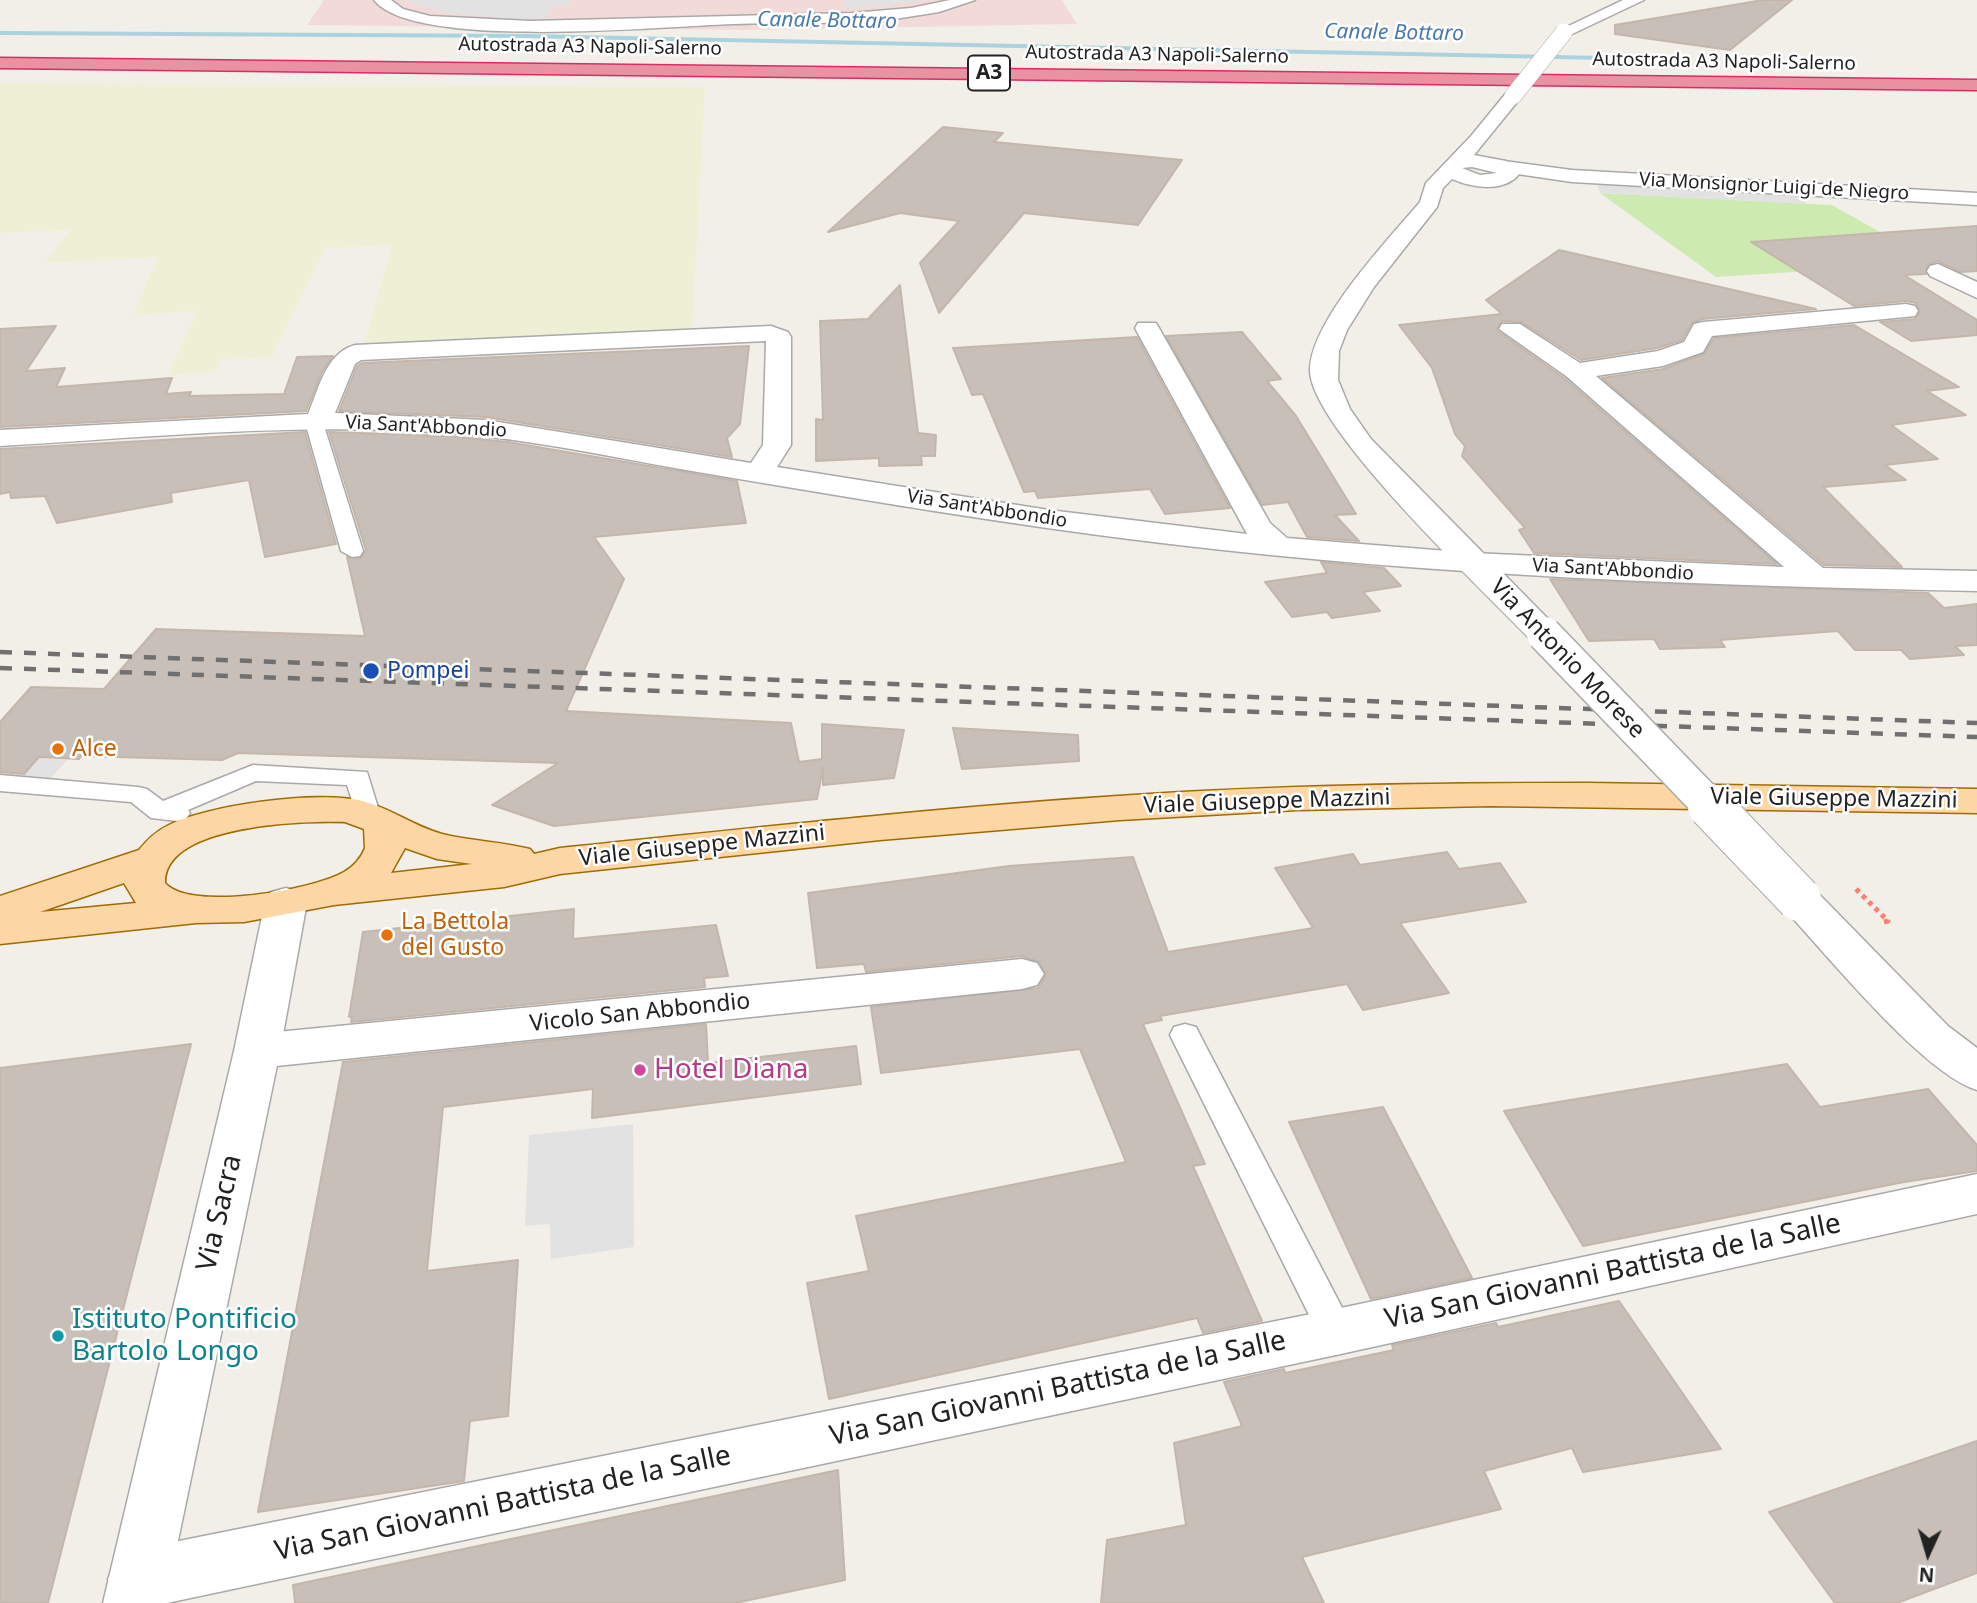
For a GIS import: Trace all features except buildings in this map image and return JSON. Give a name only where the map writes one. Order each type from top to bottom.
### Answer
[{"type":"highway","name":"Autostrada A3 Napoli-Salerno","points":[[0,51],[1977,72]]},
{"type":"highway","name":"Autostrada A3 Napoli-Salerno","points":[[0,63],[1977,85]]},
{"type":"main road","name":"Viale Giuseppe Mazzini","points":[[337,892],[504,874],[560,861],[921,823],[1203,802],[1455,797],[1977,801]]},
{"type":"main road","name":"Viale Giuseppe Mazzini","points":[[0,911],[159,838],[234,819],[323,810],[347,810],[437,846],[510,858],[560,861]]},
{"type":"main road","name":"Viale Giuseppe Mazzini","points":[[282,923],[360,881],[381,859],[386,851],[387,836],[374,819]]},
{"type":"main road","points":[[159,838],[144,873],[145,888],[153,900],[169,908],[203,911]]},
{"type":"main road","points":[[0,930],[203,911]]},
{"type":"street","points":[[382,0],[392,10],[421,18],[507,25],[871,15],[932,9],[967,0]]},
{"type":"street","name":"Via Antonio Morese","points":[[1588,0],[1478,140],[1433,187],[1430,203],[1349,307],[1326,350],[1323,367],[1327,388],[1340,415],[1362,445],[1932,1038],[1977,1073]]},
{"type":"street","points":[[1564,32],[1636,0]]},
{"type":"street","points":[[1478,140],[1502,172]]},
{"type":"street","points":[[1451,167],[1472,161],[1502,172]]},
{"type":"street","points":[[1430,203],[1502,172]]},
{"type":"street","name":"Via Monsignor Luigi de Niegro","points":[[1502,172],[1977,199]]},
{"type":"street","points":[[1938,271],[1977,291]]},
{"type":"street","points":[[1575,371],[1663,358],[1694,347],[1703,329],[1906,311]]},
{"type":"street","points":[[1147,328],[1258,528],[1277,546]]},
{"type":"street","points":[[1511,330],[1575,371],[1818,580]]},
{"type":"street","points":[[318,422],[344,359],[355,353],[771,333],[779,337],[777,444],[759,472]]},
{"type":"street","name":"Via Sant'Abbondio","points":[[0,439],[318,422],[422,423],[515,432],[1053,520],[1277,546],[1476,564],[1818,580],[1977,581]]},
{"type":"street","points":[[203,911],[282,923]]},
{"type":"street","name":"Via Sacra","points":[[136,1591],[257,1051],[282,923]]},
{"type":"street","name":"Vicolo San Abbondio","points":[[257,1051],[1022,974]]},
{"type":"street","name":"Via San Giovanni Battista de la Salle","points":[[136,1591],[1977,1194]]},
{"type":"lane","points":[[318,422],[316,429],[352,551]]},
{"type":"lane","points":[[0,783],[138,795],[159,838],[230,780],[264,772],[358,778],[374,819]]},
{"type":"lane","points":[[1185,1035],[1336,1332]]},
{"type":"shaded area","points":[[324,0],[1062,0],[1077,24],[742,30],[307,25]]},
{"type":"shaded area","points":[[405,0],[571,0],[570,6],[550,7],[547,18],[515,19],[441,12]]},
{"type":"shaded area","points":[[843,0],[931,0],[845,9]]},
{"type":"shaded area","points":[[1597,183],[1798,194],[1806,204],[1600,193]]},
{"type":"shaded area","points":[[0,756],[67,760],[38,793],[0,792]]},
{"type":"shaded area","points":[[633,1124],[634,1247],[551,1259],[550,1224],[525,1226],[529,1135]]},
{"type":"green space","points":[[0,83],[705,87],[692,333],[363,348],[392,245],[325,248],[272,357],[220,360],[213,372],[168,375],[197,311],[133,315],[158,257],[45,263],[70,230],[0,233]]},
{"type":"green space","points":[[1600,193],[1832,205],[1935,263],[1716,277]]},
{"type":"waterway","name":"Canale Bottaro","points":[[0,33],[527,36],[1653,59]]},
{"type":"railway","points":[[0,652],[1977,723]]},
{"type":"railway","points":[[0,668],[1977,737]]},
{"type":"place","name":"Pompei","points":[[371,671]]},
{"type":"place","name":"Alce","points":[[58,749]]},
{"type":"place","name":"La Bettola del Gusto","points":[[387,935]]},
{"type":"place","name":"Hotel Diana","points":[[640,1070]]},
{"type":"place","name":"Istituto Pontificio Bartolo Longo","points":[[58,1336]]}]
